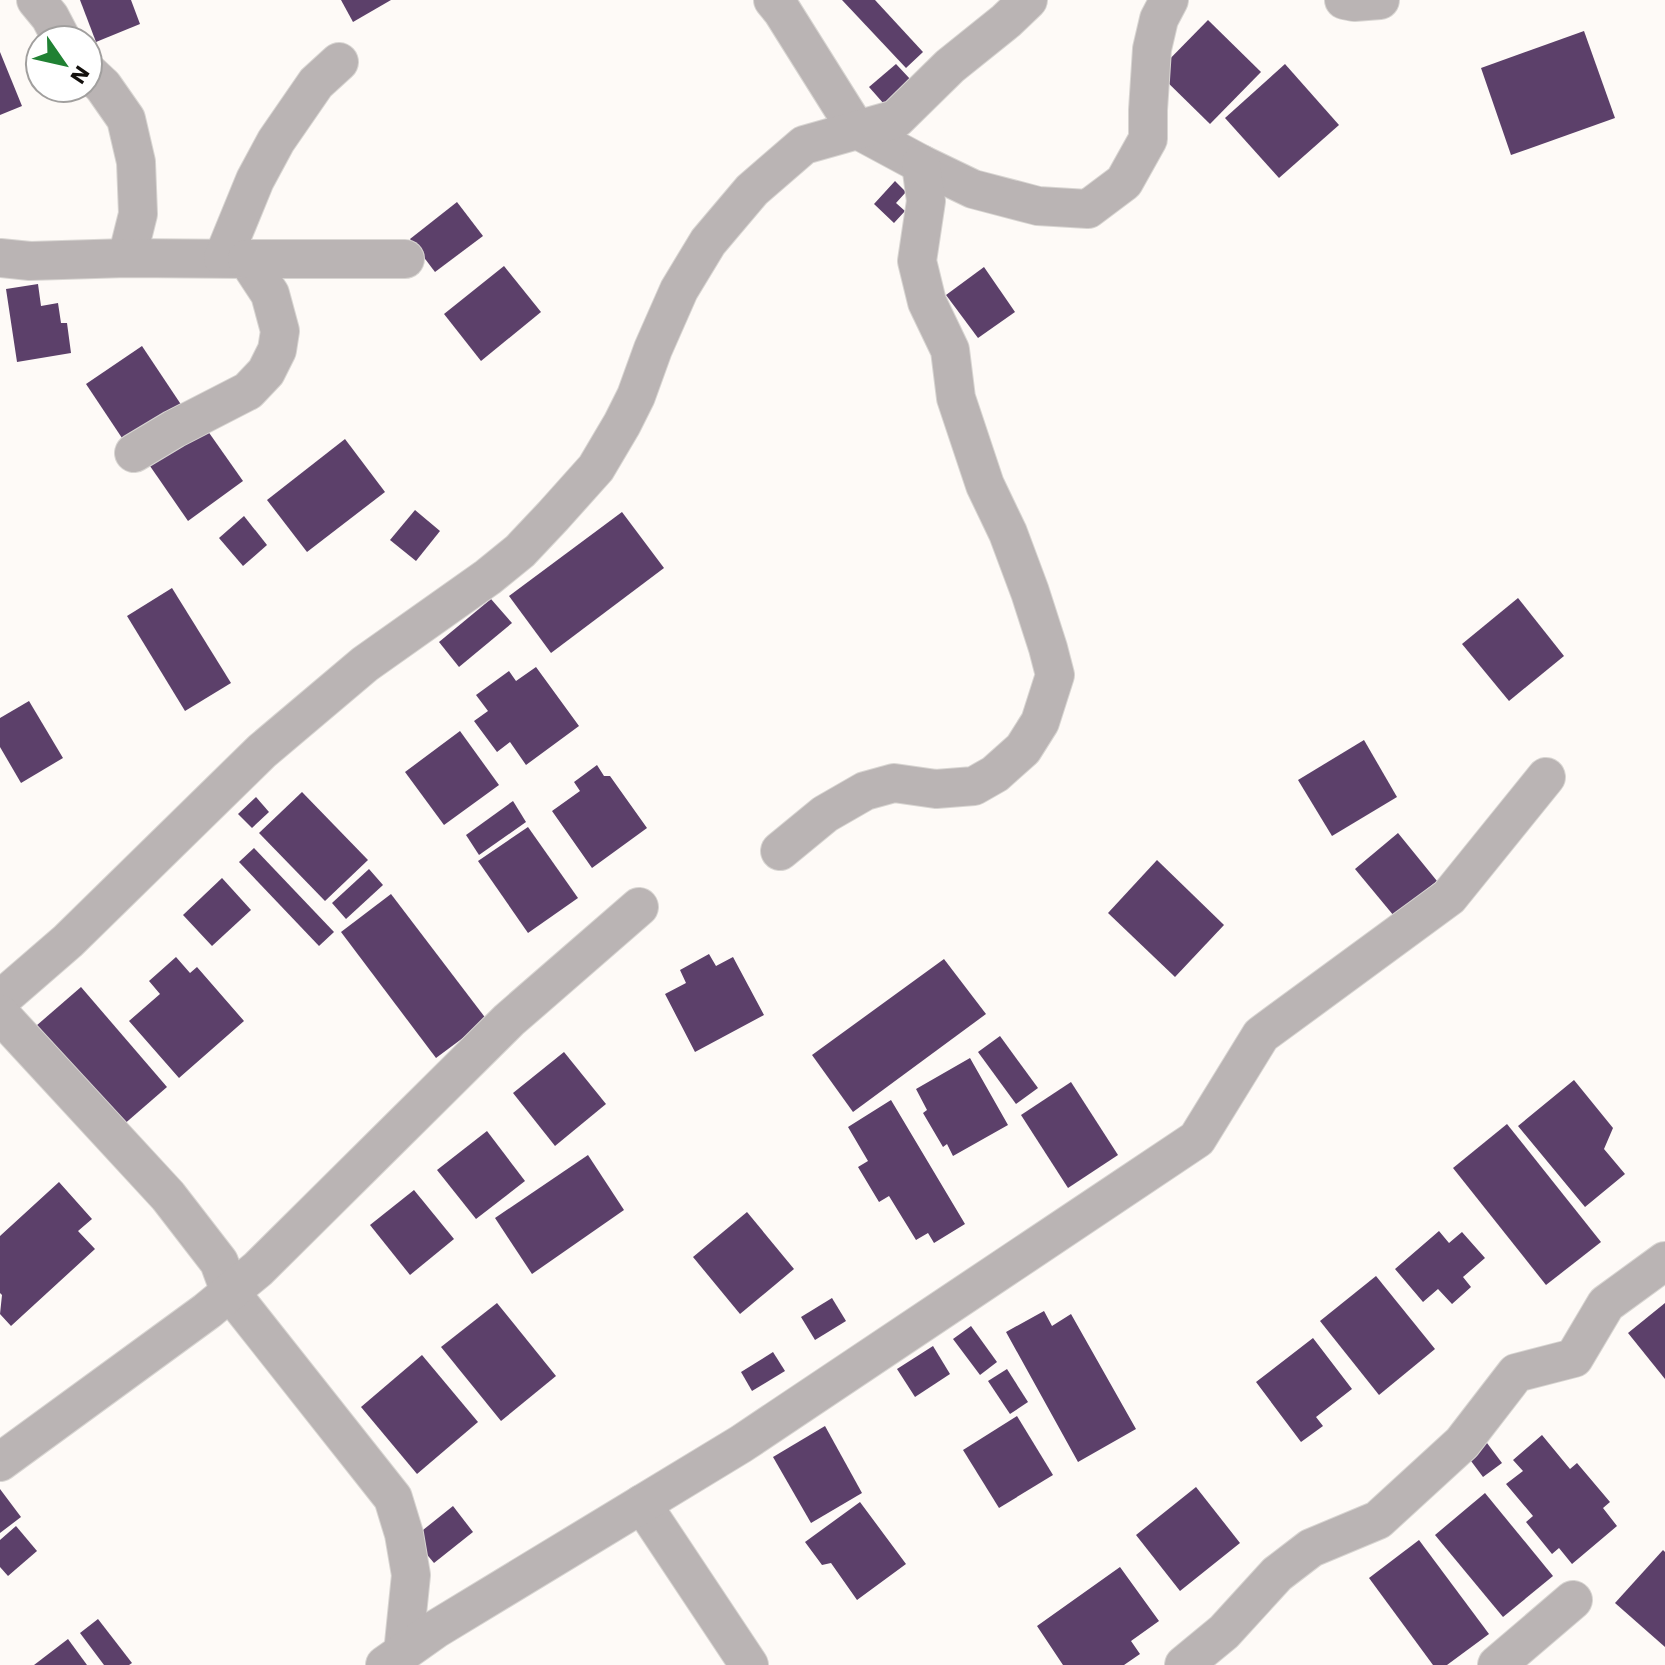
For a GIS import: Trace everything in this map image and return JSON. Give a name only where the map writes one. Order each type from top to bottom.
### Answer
[{"type":"street","points":[[36,0],[54,24]]},
{"type":"street","points":[[773,0],[856,129],[973,189],[1038,206],[1088,209],[1124,182],[1148,139],[1152,49],[1159,19],[1169,0]]},
{"type":"street","points":[[0,1000],[68,941],[262,751],[365,664],[520,551],[596,468],[636,396],[679,290],[708,242],[752,190],[804,145],[896,119],[950,66],[1028,0]]},
{"type":"street","points":[[1344,0],[1380,0]]},
{"type":"street","points":[[235,258],[255,180],[276,141],[316,83],[339,62]]},
{"type":"street","points":[[104,87],[126,119],[136,162],[138,214],[127,258]]},
{"type":"street","points":[[780,851],[825,814],[865,791],[894,783],[936,789],[974,786],[995,774],[1023,749],[1040,722],[1055,675],[1030,592],[1008,533],[985,485],[956,398],[950,350],[927,302],[917,261],[926,201],[921,164]]},
{"type":"street","points":[[0,258],[30,261],[127,258],[405,259]]},
{"type":"street","points":[[134,453],[248,391],[266,372],[277,350],[280,331],[270,294],[235,258]]},
{"type":"street","points":[[394,1659],[436,1629],[741,1444],[1197,1139],[1261,1035],[1449,897],[1546,777]]},
{"type":"street","points":[[0,1462],[207,1311],[258,1269],[509,1020],[639,907]]},
{"type":"street","points":[[0,1014],[168,1196],[219,1262],[230,1292],[393,1498],[404,1534],[411,1575],[394,1659]]},
{"type":"street","points":[[1184,1665],[1224,1632],[1277,1574],[1311,1548],[1378,1520],[1462,1443],[1516,1373],[1574,1358],[1606,1304],[1665,1261]]},
{"type":"street","points":[[642,1504],[749,1665]]},
{"type":"street","points":[[1497,1665],[1573,1600]]},
{"type":"building","points":[[80,0],[131,0],[140,24],[104,39],[104,24],[89,24]]},
{"type":"building","points":[[341,0],[391,0],[353,22]]},
{"type":"building","points":[[842,0],[875,0],[923,52],[906,68]]},
{"type":"building","points":[[1208,20],[1261,72],[1210,124],[1157,72]]},
{"type":"building","points":[[1584,31],[1615,118],[1511,155],[1481,68]]},
{"type":"building","points":[[0,52],[22,106],[0,115]]},
{"type":"building","points":[[896,64],[911,80],[884,104],[869,87]]},
{"type":"building","points":[[1285,64],[1339,125],[1279,178],[1225,118]]},
{"type":"building","points":[[895,181],[906,192],[896,203],[905,211],[894,223],[874,204]]},
{"type":"building","points":[[457,202],[483,236],[435,272],[410,239]]},
{"type":"building","points":[[504,266],[541,312],[481,361],[444,314]]},
{"type":"building","points":[[984,267],[1015,312],[978,338],[946,295]]},
{"type":"building","points":[[38,284],[41,306],[58,303],[61,323],[67,323],[71,353],[17,362],[6,289]]},
{"type":"building","points":[[142,346],[182,406],[126,444],[86,384]]},
{"type":"building","points":[[205,427],[243,481],[188,521],[150,466]]},
{"type":"building","points":[[345,439],[385,492],[307,552],[267,500]]},
{"type":"building","points":[[415,510],[440,531],[416,561],[390,540]]},
{"type":"building","points":[[622,512],[664,568],[551,653],[509,596]]},
{"type":"building","points":[[244,516],[267,545],[243,566],[219,538]]},
{"type":"building","points":[[172,588],[231,683],[185,711],[127,616]]},
{"type":"building","points":[[1518,598],[1564,656],[1509,701],[1462,644]]},
{"type":"building","points":[[491,599],[512,623],[459,667],[439,642]]},
{"type":"building","points":[[536,667],[579,726],[526,765],[510,742],[497,752],[474,721],[488,711],[476,695],[509,671],[516,681]]},
{"type":"building","points":[[29,701],[63,758],[21,783],[0,747],[0,718]]},
{"type":"building","points":[[460,731],[499,785],[444,825],[405,772]]},
{"type":"building","points":[[1364,740],[1397,797],[1332,836],[1298,780]]},
{"type":"building","points":[[597,765],[604,776],[610,776],[647,828],[592,868],[552,811],[580,791],[574,782]]},
{"type":"building","points":[[302,792],[368,860],[325,901],[259,833]]},
{"type":"building","points":[[256,797],[269,812],[252,828],[238,814]]},
{"type":"building","points":[[513,801],[526,822],[479,855],[466,835]]},
{"type":"building","points":[[528,827],[578,898],[528,933],[478,861]]},
{"type":"building","points":[[1398,833],[1437,881],[1394,916],[1355,869]]},
{"type":"building","points":[[254,848],[334,932],[319,946],[239,862]]},
{"type":"building","points":[[1157,860],[1224,925],[1175,977],[1108,913]]},
{"type":"building","points":[[369,869],[383,885],[346,919],[332,903]]},
{"type":"building","points":[[222,878],[251,910],[212,946],[183,915]]},
{"type":"building","points":[[391,894],[487,1020],[436,1058],[341,932]]},
{"type":"building","points":[[709,954],[716,966],[733,957],[764,1015],[695,1052],[665,994],[686,983],[680,970]]},
{"type":"building","points":[[176,957],[190,973],[197,967],[244,1021],[179,1078],[129,1021],[160,994],[149,981]]},
{"type":"building","points":[[944,959],[986,1014],[853,1112],[812,1055]]},
{"type":"building","points":[[81,987],[167,1087],[122,1126],[36,1026]]},
{"type":"building","points":[[1000,1036],[1038,1088],[1016,1104],[978,1052]]},
{"type":"building","points":[[564,1052],[606,1104],[555,1146],[513,1093]]},
{"type":"building","points":[[970,1058],[1008,1125],[953,1156],[947,1144],[943,1147],[923,1113],[927,1110],[916,1089]]},
{"type":"building","points":[[1574,1080],[1613,1128],[1604,1149],[1625,1174],[1585,1207],[1518,1126]]},
{"type":"building","points":[[1071,1082],[1118,1155],[1068,1188],[1021,1115]]},
{"type":"building","points":[[891,1100],[965,1224],[934,1243],[928,1233],[916,1240],[889,1196],[879,1202],[858,1167],[868,1161],[848,1127]]},
{"type":"building","points":[[1507,1124],[1601,1242],[1546,1285],[1453,1168]]},
{"type":"building","points":[[487,1131],[525,1181],[476,1219],[437,1170]]},
{"type":"building","points":[[588,1155],[624,1210],[532,1274],[495,1218]]},
{"type":"building","points":[[59,1182],[92,1219],[78,1231],[95,1249],[11,1326],[0,1314],[0,1236]]},
{"type":"building","points":[[414,1190],[454,1239],[410,1275],[370,1225]]},
{"type":"building","points":[[747,1212],[794,1269],[740,1314],[693,1257]]},
{"type":"building","points":[[1439,1231],[1449,1243],[1462,1232],[1485,1258],[1463,1277],[1471,1287],[1452,1304],[1438,1289],[1423,1302],[1395,1269]]},
{"type":"building","points":[[1376,1276],[1435,1349],[1379,1395],[1320,1321]]},
{"type":"building","points":[[832,1298],[846,1321],[815,1340],[801,1317]]},
{"type":"building","points":[[497,1303],[556,1376],[501,1421],[441,1347]]},
{"type":"building","points":[[1665,1303],[1665,1379],[1628,1333]]},
{"type":"building","points":[[1044,1311],[1052,1326],[1071,1314],[1136,1429],[1078,1462],[1006,1332]]},
{"type":"building","points":[[971,1326],[997,1362],[980,1375],[953,1339]]},
{"type":"building","points":[[1313,1338],[1352,1389],[1316,1417],[1323,1426],[1301,1442],[1256,1382]]},
{"type":"building","points":[[933,1346],[950,1374],[915,1397],[897,1369]]},
{"type":"building","points":[[773,1352],[785,1371],[752,1391],[741,1372]]},
{"type":"building","points":[[422,1355],[478,1422],[417,1474],[361,1407]]},
{"type":"building","points":[[1007,1369],[1028,1402],[1010,1414],[988,1381]]},
{"type":"building","points":[[1017,1416],[1053,1475],[999,1508],[963,1450]]},
{"type":"building","points":[[825,1426],[862,1493],[811,1523],[773,1457]]},
{"type":"building","points":[[1542,1435],[1570,1469],[1577,1463],[1610,1502],[1603,1508],[1617,1526],[1572,1564],[1559,1548],[1552,1554],[1526,1522],[1533,1516],[1506,1484],[1523,1471],[1513,1460]]},
{"type":"building","points":[[1484,1439],[1502,1463],[1483,1477],[1465,1453]]},
{"type":"building","points":[[1196,1487],[1240,1543],[1180,1591],[1136,1535]]},
{"type":"building","points":[[0,1489],[21,1517],[0,1533]]},
{"type":"building","points":[[1485,1493],[1553,1576],[1503,1617],[1435,1535]]},
{"type":"building","points":[[860,1502],[906,1564],[857,1600],[831,1563],[822,1565],[805,1542]]},
{"type":"building","points":[[453,1506],[473,1532],[434,1563],[413,1538]]},
{"type":"building","points":[[16,1526],[37,1551],[8,1576],[0,1567],[0,1540]]},
{"type":"building","points":[[1419,1540],[1489,1634],[1447,1665],[1433,1665],[1369,1578]]},
{"type":"building","points":[[1663,1550],[1665,1552],[1665,1647],[1615,1603]]},
{"type":"building","points":[[1120,1567],[1159,1621],[1131,1641],[1140,1654],[1124,1665],[1063,1665],[1037,1626]]},
{"type":"building","points":[[98,1619],[132,1663],[104,1665],[80,1633]]},
{"type":"building","points":[[68,1639],[87,1665],[34,1665]]}]
